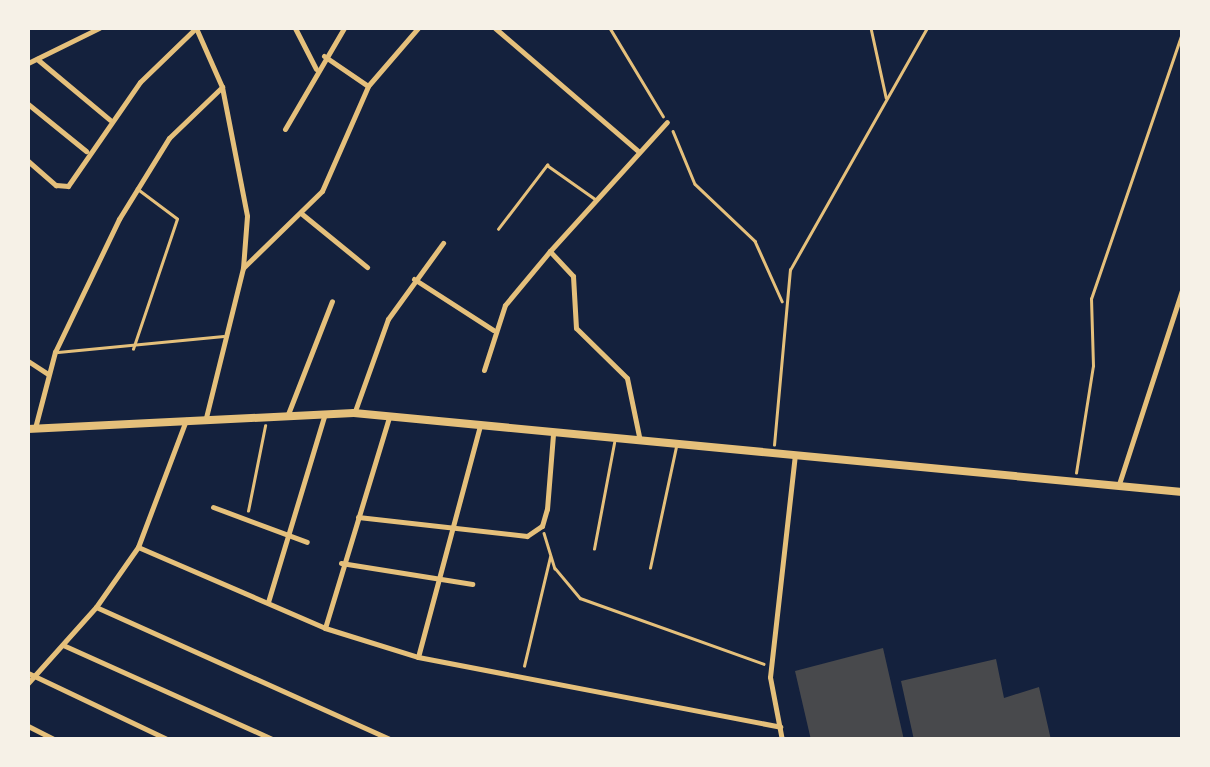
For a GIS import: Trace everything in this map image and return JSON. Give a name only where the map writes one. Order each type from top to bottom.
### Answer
[{"type":"main road","points":[[31,428],[266,414],[354,413],[1182,492]]},
{"type":"street","points":[[28,62],[99,28]]},
{"type":"street","points":[[28,160],[64,188],[110,120],[196,28],[222,87],[245,184],[243,268],[206,417]]},
{"type":"street","points":[[294,28],[316,70]]},
{"type":"street","points":[[285,130],[324,56],[344,28]]},
{"type":"street","points":[[243,268],[302,214],[332,175],[368,86],[418,28]]},
{"type":"street","points":[[495,28],[639,152]]},
{"type":"street","points":[[324,56],[368,86]]},
{"type":"street","points":[[37,59],[110,120]]},
{"type":"street","points":[[31,428],[55,352],[137,189],[187,115],[222,87]]},
{"type":"street","points":[[28,104],[86,151]]},
{"type":"street","points":[[484,370],[493,330],[505,305],[595,198],[667,122]]},
{"type":"street","points":[[302,214],[367,267]]},
{"type":"street","points":[[354,413],[388,319],[443,243]]},
{"type":"street","points":[[550,250],[573,276],[576,328],[627,378],[640,441]]},
{"type":"street","points":[[414,279],[493,330]]},
{"type":"street","points":[[1119,484],[1182,290]]},
{"type":"street","points":[[288,414],[332,301]]},
{"type":"street","points":[[28,362],[48,374]]},
{"type":"street","points":[[268,602],[325,412]]},
{"type":"street","points":[[325,628],[340,563],[390,418]]},
{"type":"street","points":[[28,683],[31,674],[96,607],[138,547],[186,419]]},
{"type":"street","points":[[418,657],[480,425]]},
{"type":"street","points":[[358,517],[511,538],[542,526],[553,434]]},
{"type":"street","points":[[782,740],[770,666],[795,453]]},
{"type":"street","points":[[214,507],[307,542]]},
{"type":"street","points":[[138,547],[325,628],[418,657],[780,727]]},
{"type":"street","points":[[340,563],[438,583],[472,584]]},
{"type":"street","points":[[96,607],[392,740]]},
{"type":"street","points":[[63,644],[274,740]]},
{"type":"street","points":[[31,674],[169,740]]},
{"type":"street","points":[[28,726],[56,740]]},
{"type":"lane","points":[[498,229],[547,165],[595,198]]},
{"type":"lane","points":[[133,349],[177,219],[137,189]]},
{"type":"lane","points":[[55,352],[133,349],[225,336]]},
{"type":"lane","points":[[594,550],[615,439]]},
{"type":"lane","points":[[650,568],[677,444]]},
{"type":"path","points":[[610,28],[667,122],[695,184],[754,241],[782,303]]},
{"type":"path","points":[[871,28],[886,99]]},
{"type":"path","points":[[773,451],[782,303],[806,235],[928,28]]},
{"type":"path","points":[[1075,480],[1093,366],[1090,298],[1182,33]]},
{"type":"path","points":[[246,517],[266,414]]},
{"type":"path","points":[[542,526],[550,555],[580,598],[770,666]]},
{"type":"path","points":[[522,678],[550,555]]},
{"type":"building","points":[[883,648],[904,740],[811,740],[795,671]]},
{"type":"building","points":[[996,659],[1004,698],[1039,687],[1051,740],[914,740],[901,681]]}]
